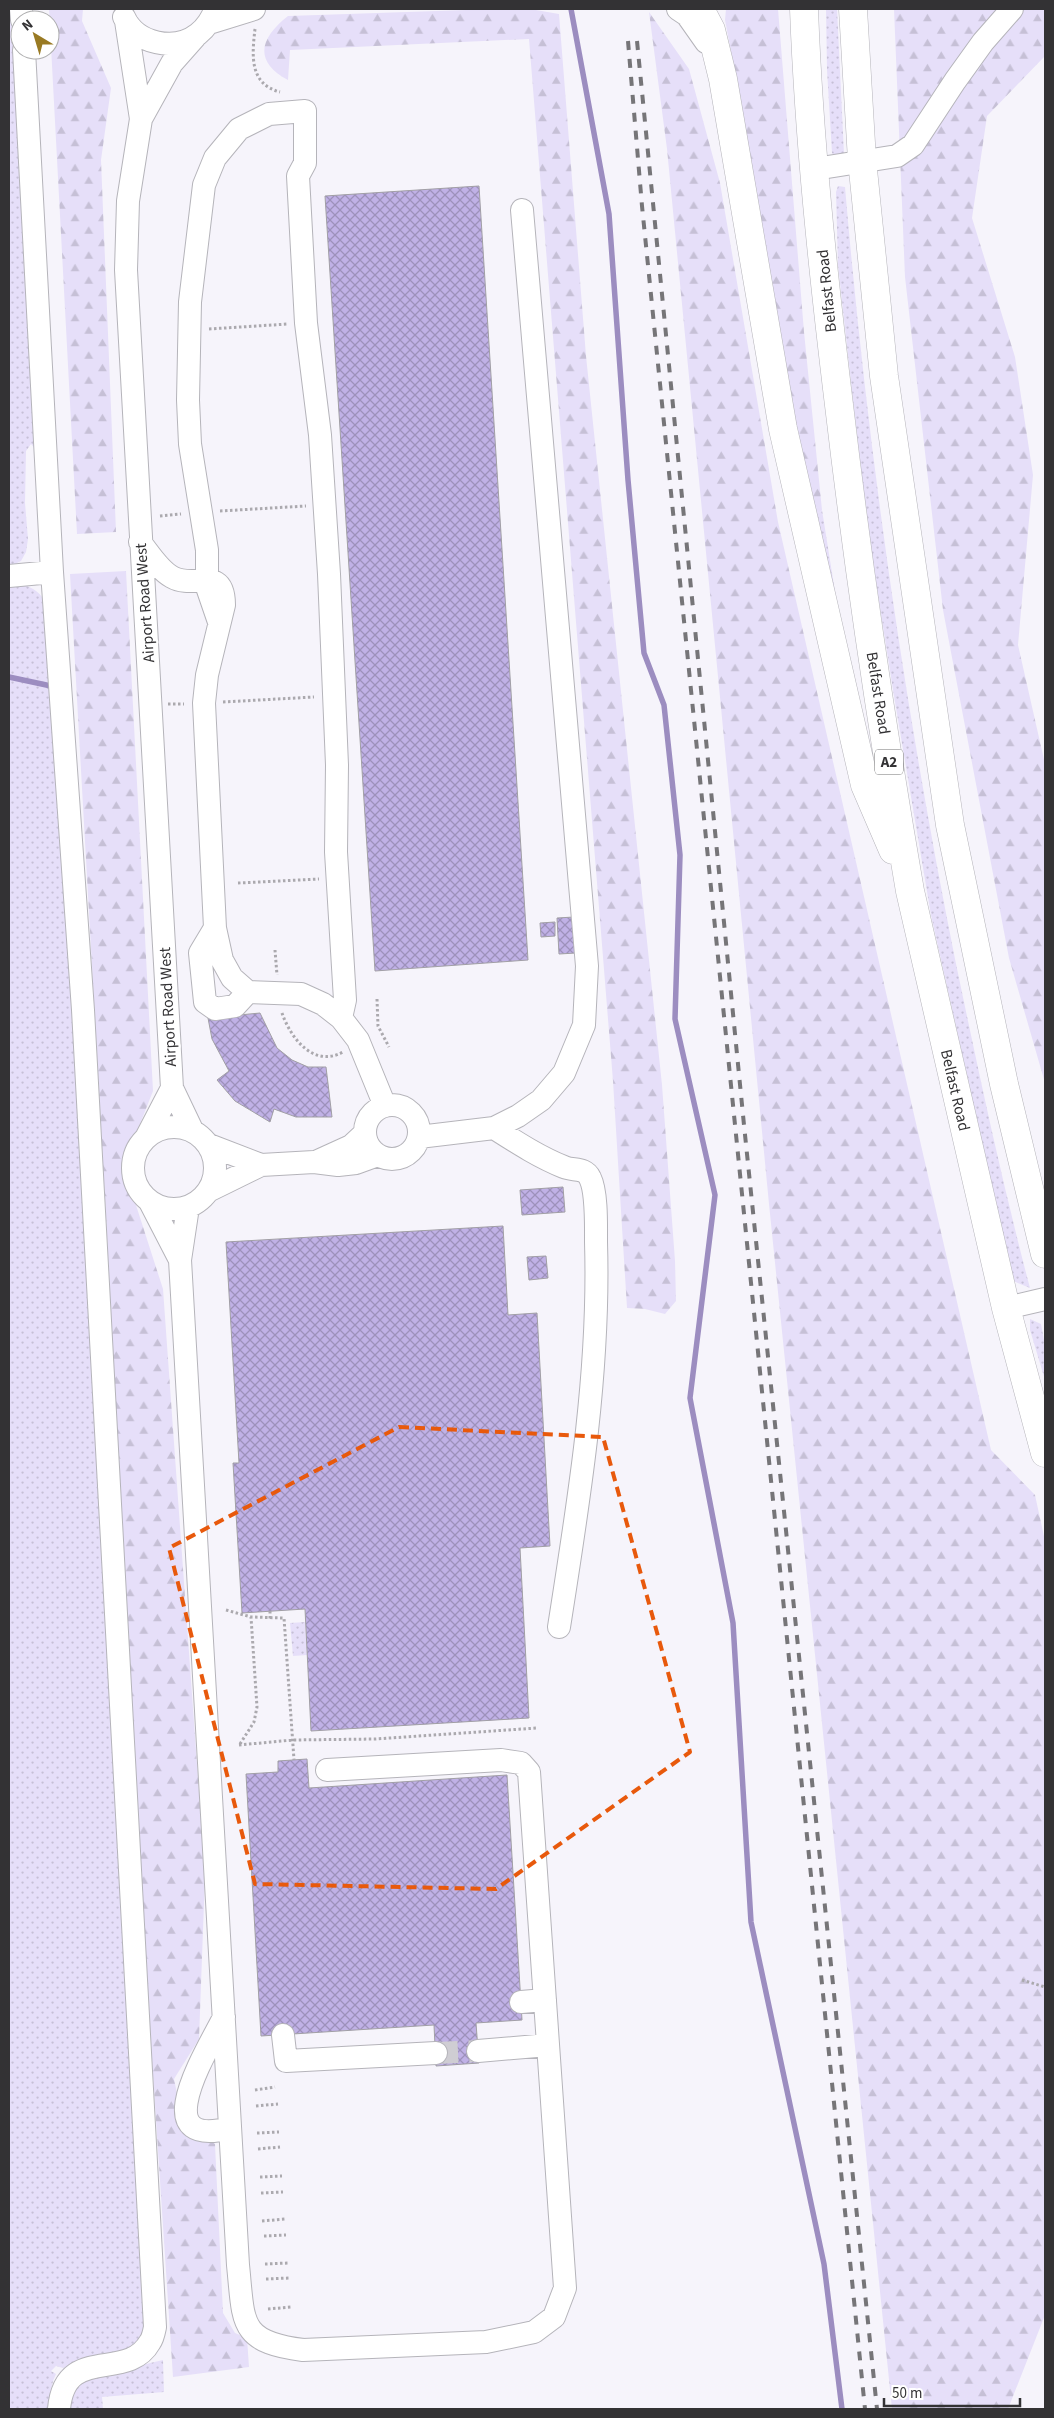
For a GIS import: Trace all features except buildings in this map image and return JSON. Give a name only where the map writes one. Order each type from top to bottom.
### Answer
[{"type":"highway","points":[[700,9],[711,30],[723,79],[783,429],[813,561],[832,633],[848,715],[865,785],[910,891]]},
{"type":"highway","name":"Belfast Road","points":[[804,9],[824,280],[855,542],[910,891],[1006,1308],[1045,1453]]},
{"type":"highway","points":[[854,9],[862,160],[884,376],[950,825],[1004,1084],[1045,1254]]},
{"type":"street","points":[[678,9],[687,15],[704,37],[723,79]]},
{"type":"street","points":[[815,169],[896,156],[913,145],[983,42],[1012,9]]},
{"type":"street","points":[[123,15],[137,33],[152,42],[168,44],[183,42],[208,22],[254,18]]},
{"type":"street","name":"Airport Road West","points":[[123,15],[141,119],[128,201],[126,270],[172,1088],[192,1130]]},
{"type":"street","name":"Airport Road West","points":[[141,119],[172,63],[208,22]]},
{"type":"street","points":[[25,60],[52,572],[82,1000],[155,2327],[150,2343],[135,2357],[114,2364],[88,2368],[72,2376],[61,2391],[59,2409]]},
{"type":"street","points":[[341,1018],[345,1000],[337,878],[338,808],[334,696],[320,435],[306,323],[298,176],[304,162],[305,111],[269,114],[239,129],[215,158],[204,185],[193,270],[187,356],[190,444],[213,582],[212,604],[219,622],[207,675],[204,703],[215,928],[222,960],[232,978],[248,992],[301,994],[322,1004],[341,1018],[358,1040],[385,1106]]},
{"type":"street","points":[[419,1137],[494,1128],[518,1116],[541,1100],[564,1073],[584,1026],[587,966],[522,210]]},
{"type":"street","points":[[140,542],[171,577],[181,580],[213,582]]},
{"type":"street","points":[[9,576],[52,572]]},
{"type":"street","points":[[215,928],[200,953],[205,1002],[215,1009],[235,1006],[248,992]]},
{"type":"street","name":"Airport Road West","points":[[147,1136],[172,1088]]},
{"type":"street","points":[[394,1105],[410,1112],[416,1119],[419,1137],[416,1145],[403,1156],[395,1159],[378,1155],[372,1149],[366,1133],[370,1116],[385,1106],[394,1105]]},
{"type":"street","points":[[209,1145],[216,1166],[214,1179],[208,1191],[199,1201],[188,1207],[168,1209],[150,1202],[141,1194],[132,1170],[134,1157],[139,1146],[147,1136],[157,1130],[168,1127],[192,1130],[209,1145],[261,1165]]},
{"type":"street","points":[[494,1128],[565,1168],[583,1170],[590,1178],[596,1210],[598,1297],[581,1481],[559,1627]]},
{"type":"street","points":[[314,1162],[351,1146],[366,1133]]},
{"type":"street","points":[[208,1191],[261,1165],[314,1162],[338,1165],[356,1163],[378,1155]]},
{"type":"street","points":[[150,1202],[180,1260]]},
{"type":"street","points":[[188,1207],[180,1260],[230,2128],[244,2317],[250,2330],[258,2338],[285,2348],[303,2350],[486,2342],[534,2332],[554,2317],[565,2288],[530,1781],[526,1766],[521,1763],[501,1760],[327,1770]]},
{"type":"street","points":[[1006,1308],[1045,1299]]},
{"type":"street","points":[[521,2002],[545,2000]]},
{"type":"street","points":[[224,2015],[194,2073],[185,2106],[187,2117],[192,2125],[201,2130],[216,2131],[230,2128]]},
{"type":"street","points":[[283,2035],[286,2061],[436,2053]]},
{"type":"street","points":[[478,2051],[548,2045]]},
{"type":"path","points":[[254,18],[252,53],[256,73],[262,84],[271,90],[285,93]]},
{"type":"path","points":[[201,329],[306,323]]},
{"type":"path","points":[[139,517],[324,504]]},
{"type":"path","points":[[150,705],[334,696]]},
{"type":"path","points":[[238,883],[337,878]]},
{"type":"path","points":[[275,950],[278,981]]},
{"type":"path","points":[[377,998],[378,1026],[389,1047]]},
{"type":"path","points":[[280,1005],[289,1030],[307,1051],[322,1057],[336,1056],[345,1050]]},
{"type":"path","points":[[226,1610],[251,1617],[284,1618],[294,1760]]},
{"type":"path","points":[[270,1611],[270,1618]]},
{"type":"path","points":[[251,1617],[257,1707],[254,1722],[239,1745],[293,1740],[375,1739],[537,1728]]},
{"type":"path","points":[[1022,1980],[1045,1987]]},
{"type":"path","points":[[255,2090],[275,2087]]},
{"type":"path","points":[[256,2106],[278,2104]]},
{"type":"path","points":[[258,2134],[280,2132]]},
{"type":"path","points":[[258,2149],[280,2148]]},
{"type":"path","points":[[260,2177],[282,2176]]},
{"type":"path","points":[[261,2193],[284,2192]]},
{"type":"path","points":[[262,2221],[285,2219]]},
{"type":"path","points":[[264,2236],[286,2235]]},
{"type":"path","points":[[265,2264],[288,2262]]},
{"type":"path","points":[[266,2279],[289,2278]]},
{"type":"path","points":[[268,2309],[291,2307]]},
{"type":"highlighted area","points":[[399,1427],[603,1437],[690,1752],[496,1889],[255,1884],[169,1548]]},
{"type":"green space","points":[[9,9],[15,9],[10,10],[10,60],[18,60],[44,458],[31,444],[26,451],[25,503],[28,539],[26,552],[21,561],[9,567]]},
{"type":"green space","points":[[83,9],[82,21],[111,88],[101,160],[116,532],[77,534],[52,60],[60,60],[60,10],[49,10]]},
{"type":"green space","points":[[530,9],[559,14],[586,356],[662,1085],[675,1261],[676,1301],[665,1314],[645,1309],[627,1308],[613,1081],[529,39],[290,50],[288,80],[269,65],[265,57],[266,41],[271,33],[288,16]]},
{"type":"green space","points":[[726,9],[778,9],[804,332],[822,510],[812,518],[771,299],[741,104],[725,20]]},
{"type":"green space","points":[[826,9],[837,9],[844,154],[839,159],[832,153],[827,70]]},
{"type":"green space","points":[[894,9],[1045,9],[1045,56],[987,116],[972,218],[1015,357],[1033,475],[1018,645],[1045,764],[1045,1083],[1009,958],[943,610],[905,277]]},
{"type":"green space","points":[[649,12],[689,69],[720,183],[778,522],[991,1450],[1035,1495],[1045,1541],[1045,2315],[1008,2409],[892,2409],[769,1204],[667,149]]},
{"type":"green space","points":[[838,186],[845,187],[864,381],[876,478],[919,767],[972,1041],[1030,1288],[1013,1281],[931,915],[867,526],[838,265],[836,192]]},
{"type":"green space","points":[[822,510],[836,598],[812,518]]},
{"type":"green space","points":[[126,571],[153,1091],[131,1147],[126,1174],[163,1289],[205,1876],[199,2039],[174,2079],[183,2123],[215,2144],[223,2313],[235,2333],[247,2338],[249,2367],[173,2377],[130,1727],[107,1234],[70,574]]},
{"type":"green space","points":[[9,581],[30,587],[42,597],[49,612],[54,633],[145,2344],[63,2368],[56,2366],[51,2371],[56,2374],[51,2391],[52,2409],[9,2409]]},
{"type":"green space","points":[[1030,1319],[1041,1324],[1045,1346],[1045,1380],[1030,1330]]},
{"type":"green space","points":[[305,1622],[307,1655],[293,1656],[290,1623]]},
{"type":"green space","points":[[163,2360],[164,2392],[102,2397],[103,2409],[66,2409],[74,2381]]},
{"type":"waterway","points":[[571,9],[609,214],[628,480],[644,653],[664,705],[680,855],[675,1019],[715,1195],[690,1398],[733,1623],[751,1922],[824,2264],[842,2409]]},
{"type":"waterway","points":[[9,677],[51,686]]},
{"type":"tunnel","points":[[436,2053],[478,2051]]},
{"type":"railway","points":[[628,41],[642,206],[865,2409]]},
{"type":"railway","points":[[637,41],[744,1125],[877,2409]]}]
